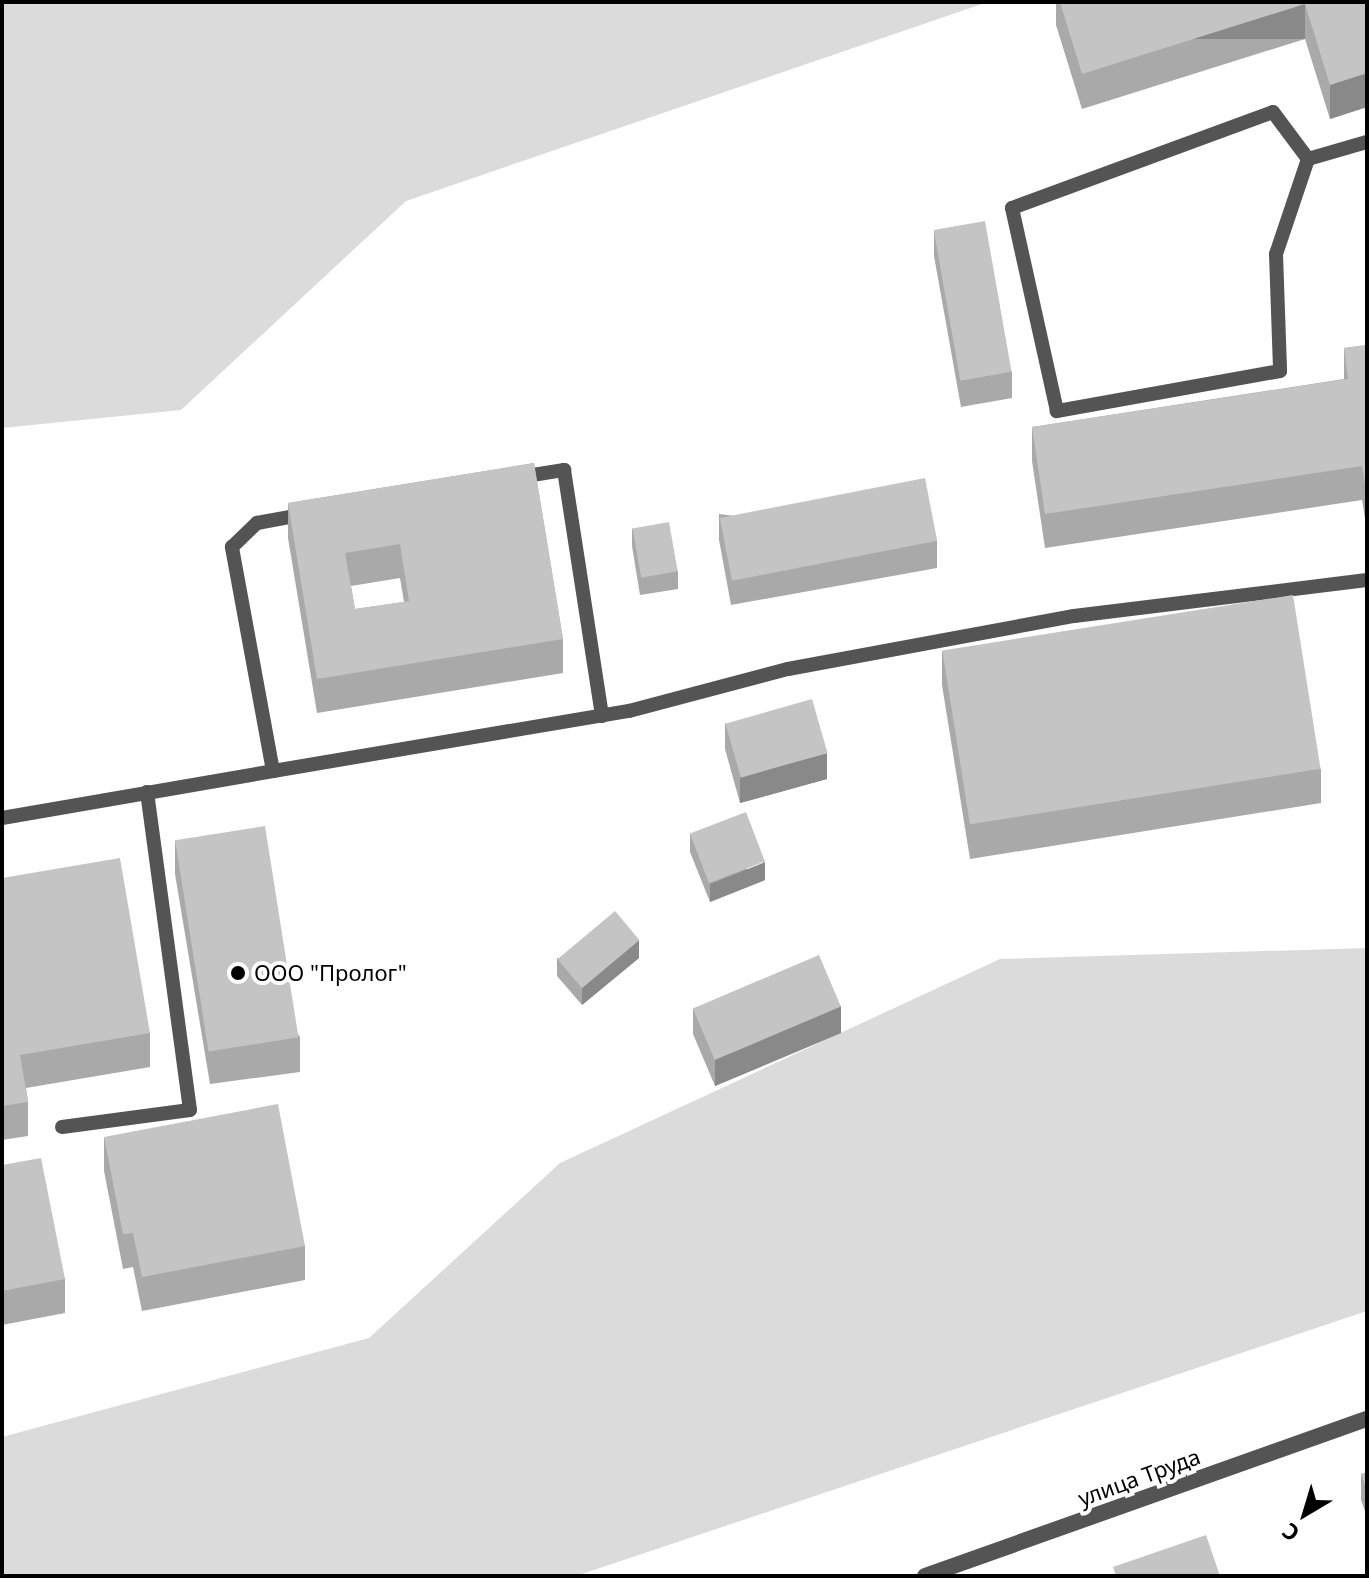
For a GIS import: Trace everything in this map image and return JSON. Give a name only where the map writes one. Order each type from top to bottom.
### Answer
[{"type":"street","name":"улица Труда","points":[[925,1576],[1367,1419]]},
{"type":"lane","points":[[1273,112],[1308,159],[1276,254],[1280,371],[1057,411],[1012,208],[1273,112]]},
{"type":"lane","points":[[1308,159],[1367,142]]},
{"type":"lane","points":[[502,480],[564,470],[602,716]]},
{"type":"lane","points":[[273,771],[232,547],[257,523],[319,512]]},
{"type":"lane","points":[[2,818],[602,716],[788,669],[1074,616],[1367,580]]},
{"type":"lane","points":[[62,1127],[190,1110],[147,792]]},
{"type":"shaded area","points":[[2,2],[988,2],[406,201],[181,410],[2,428]]},
{"type":"shaded area","points":[[1367,948],[1367,1311],[576,1576],[2,1576],[2,1437],[369,1338],[560,1163],[1000,959]]},
{"type":"building","points":[[1060,2],[1367,2],[1367,73],[1330,85],[1305,4],[1082,74]]},
{"type":"building","points":[[985,221],[1012,372],[960,381],[934,230]]},
{"type":"building","points":[[1367,345],[1367,497],[1362,466],[1045,514],[1032,427],[1348,379],[1344,348]]},
{"type":"building","points":[[534,463],[563,639],[317,679],[288,503]],"holes":[[[400,544],[409,601],[355,609],[345,553]]]},
{"type":"building","points":[[925,478],[937,541],[732,581],[720,518]]},
{"type":"building","points":[[669,522],[678,571],[641,578],[633,528]]},
{"type":"building","points":[[1293,595],[1321,769],[970,824],[942,651]]},
{"type":"building","points":[[812,699],[827,753],[741,778],[725,724]]},
{"type":"building","points":[[746,812],[765,861],[709,883],[690,834]]},
{"type":"building","name":"ООО \"Пролог\"","points":[[265,826],[298,1037],[209,1052],[175,840]]},
{"type":"building","points":[[120,858],[150,1033],[20,1055],[28,1102],[2,1106],[2,878]]},
{"type":"building","points":[[615,911],[639,940],[582,988],[558,959]]},
{"type":"building","points":[[819,955],[841,1007],[715,1060],[693,1009]]},
{"type":"building","points":[[278,1104],[305,1246],[142,1277],[133,1233],[123,1234],[104,1137]]},
{"type":"building","points":[[41,1158],[65,1279],[2,1291],[2,1165]]},
{"type":"building","points":[[1367,1472],[1367,1490],[1361,1474]]},
{"type":"building","points":[[1206,1535],[1220,1576],[1116,1576],[1113,1567]]},
{"type":"place","name":"ООО \"Пролог\"","points":[[238,973]]}]
